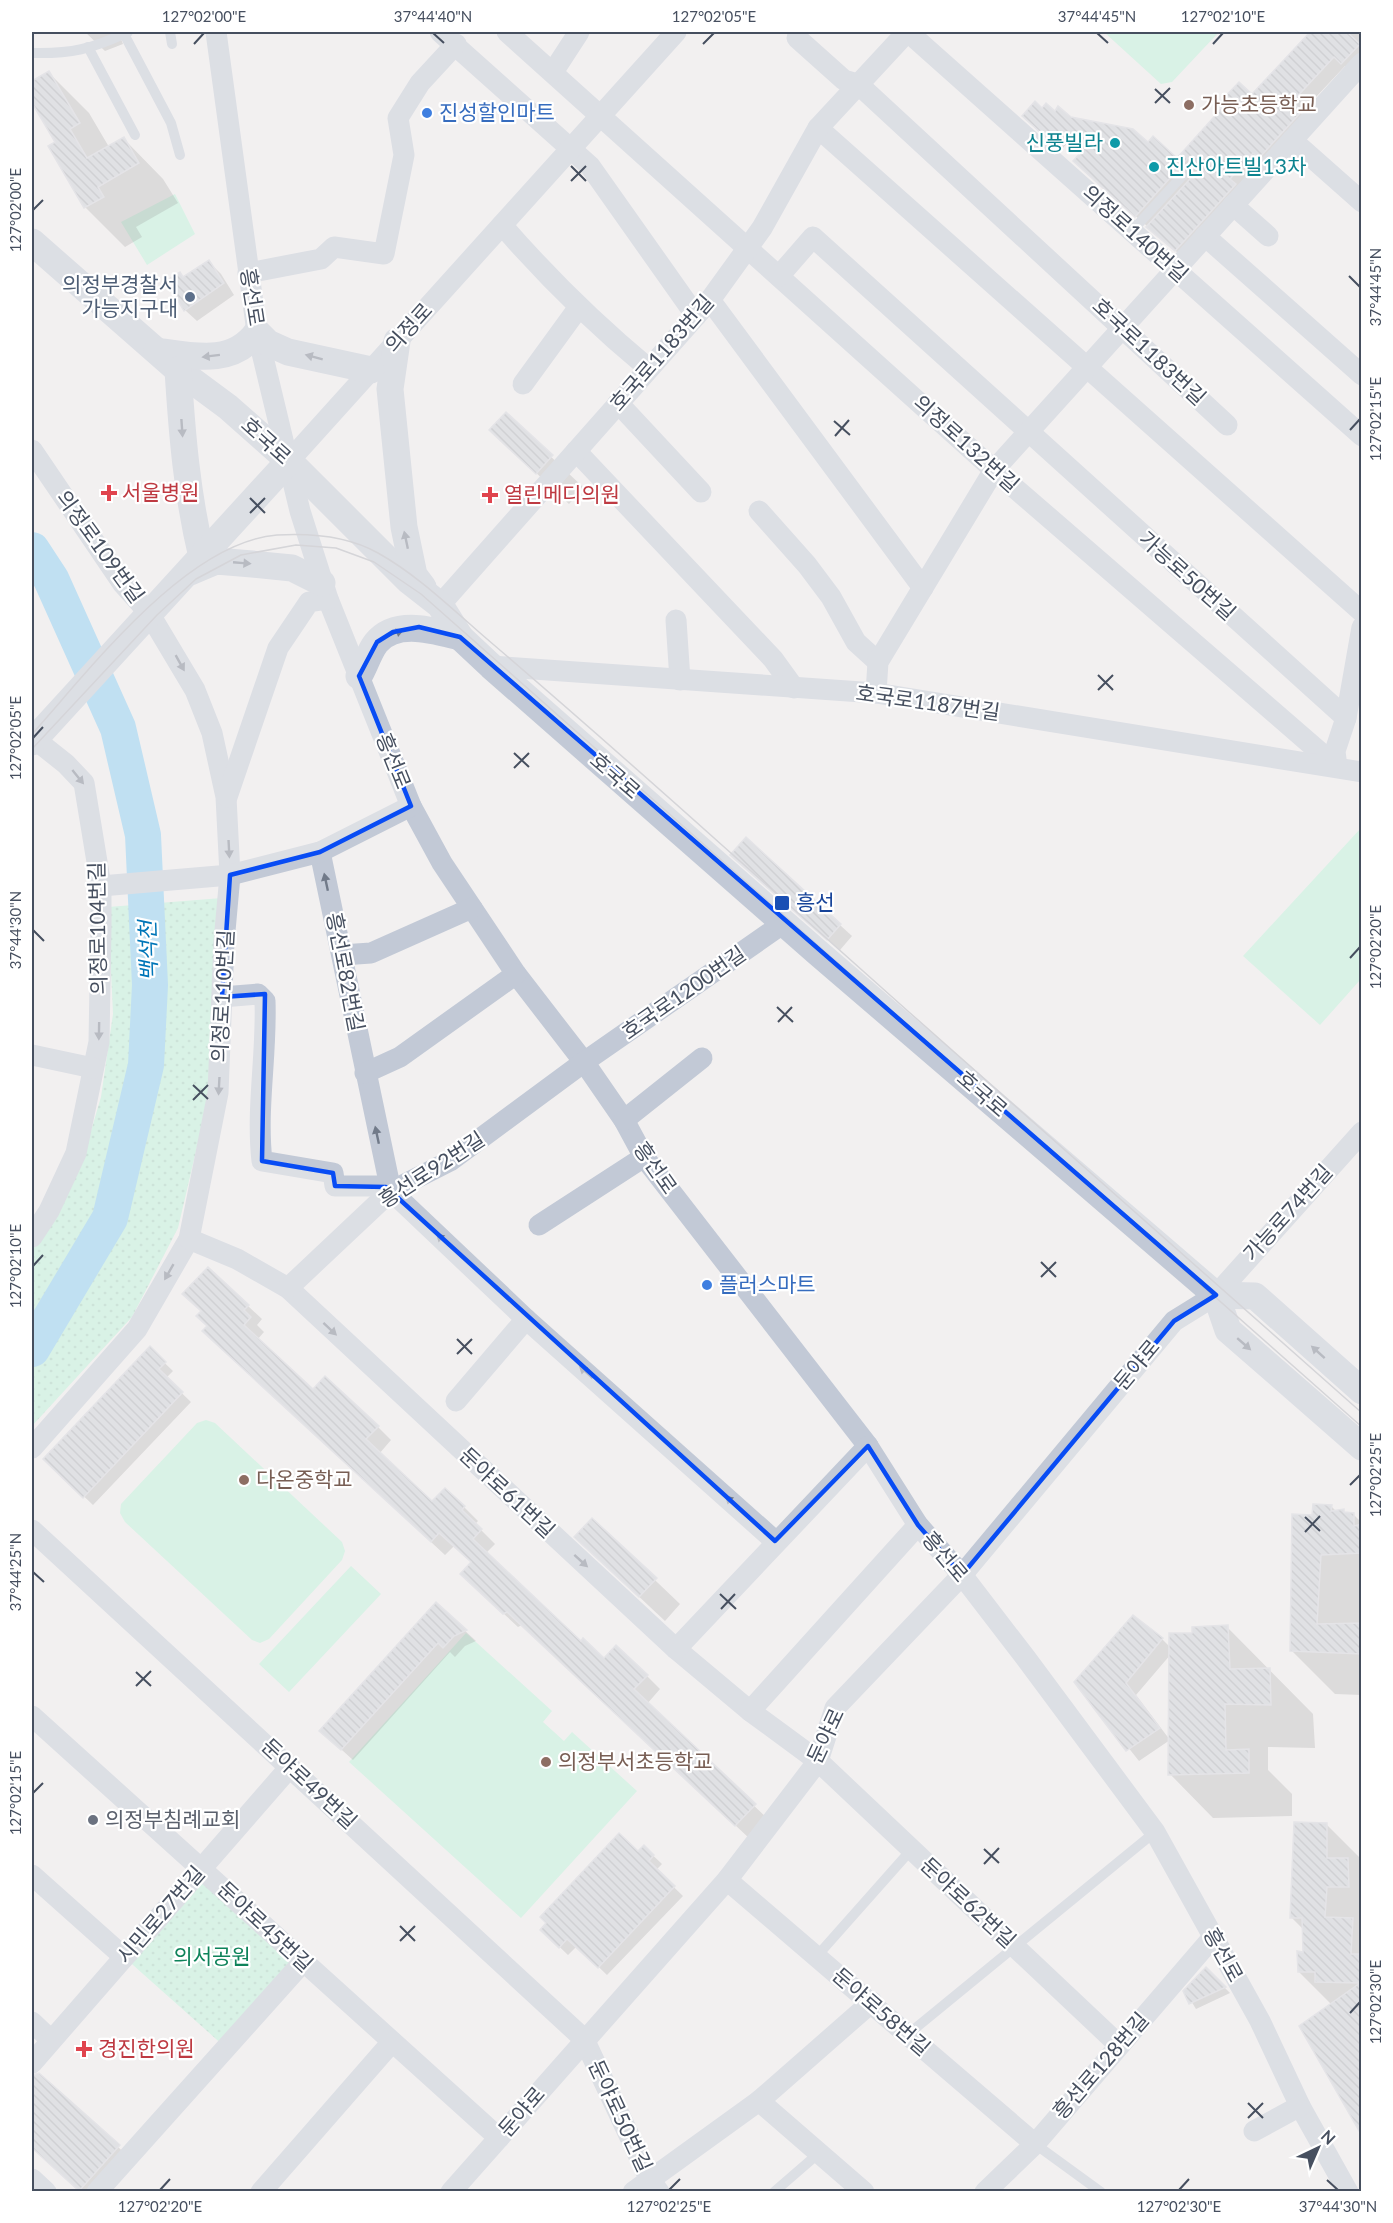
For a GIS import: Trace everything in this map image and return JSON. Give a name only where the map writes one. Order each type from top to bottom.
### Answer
[{"type":"street","name":"흥선로","points":[[216,32],[257,332],[300,511],[325,591],[411,806],[442,863],[516,974],[584,1062],[624,1120],[644,1157],[868,1446],[918,1525],[962,1575],[1155,1832],[1260,2021],[1300,2106],[1348,2192]]},
{"type":"street","name":"의정로132번길","points":[[507,32],[994,470],[1337,767]]},
{"type":"street","points":[[553,72],[579,32]]},
{"type":"street","name":"의정로","points":[[32,740],[289,461],[676,32]]},
{"type":"street","name":"호국로1183번길","points":[[434,599],[576,451],[710,300],[749,248],[818,128],[907,32]]},
{"type":"street","name":"의정로140번길","points":[[907,32],[1362,436]]},
{"type":"street","points":[[248,273],[321,259],[334,247],[384,254],[404,155],[398,118],[448,38],[590,166],[696,316]]},
{"type":"street","name":"호국로1183번길","points":[[797,38],[844,80],[858,84],[1227,425]]},
{"type":"street","points":[[876,693],[878,662],[994,470],[1362,63]]},
{"type":"street","points":[[818,128],[1362,612]]},
{"type":"street","points":[[1292,140],[1362,202]]},
{"type":"street","points":[[1233,205],[1268,236]]},
{"type":"street","points":[[502,225],[579,307],[648,368]]},
{"type":"street","points":[[1205,236],[1362,375]]},
{"type":"street","name":"가능로50번길","points":[[779,276],[813,237],[1346,718]]},
{"type":"street","name":"호국로","points":[[32,242],[178,370],[228,407],[289,461],[408,580],[434,599],[460,637],[491,666],[784,923],[1216,1295]]},
{"type":"street","points":[[710,300],[923,588]]},
{"type":"street","points":[[523,384],[579,307]]},
{"type":"street","points":[[156,351],[204,358],[216,356],[248,346],[257,332],[268,343],[288,352],[371,370]]},
{"type":"street","points":[[397,341],[390,389],[404,527],[414,575],[434,599]]},
{"type":"street","points":[[178,370],[194,565],[216,561],[292,568],[325,591],[309,602],[278,648],[226,797]]},
{"type":"street","points":[[618,403],[701,492]]},
{"type":"street","name":"의정로109번길","points":[[32,450],[145,619]]},
{"type":"street","points":[[576,451],[772,659],[794,688]]},
{"type":"street","points":[[759,511],[819,581],[856,642],[878,662]]},
{"type":"street","name":"의정로110번길","points":[[32,1448],[137,1329],[189,1239],[218,1093],[230,875],[226,797],[212,733],[195,690],[145,619]]},
{"type":"street","points":[[676,620],[680,680]]},
{"type":"street","points":[[359,676],[377,642],[393,632],[419,627],[460,637]]},
{"type":"street","points":[[1337,767],[1335,751],[1346,718],[1362,627]]},
{"type":"street","name":"호국로1187번길","points":[[491,666],[876,693],[1362,772]]},
{"type":"street","name":"의정로104번길","points":[[32,740],[66,764],[84,783],[101,886],[99,1042],[76,1153],[49,1211],[32,1237]]},
{"type":"street","points":[[101,886],[230,875],[320,852],[411,806]]},
{"type":"street","name":"흥선로82번길","points":[[320,852],[389,1189]]},
{"type":"street","points":[[342,955],[371,953],[472,908]]},
{"type":"street","name":"호국로1200번길","points":[[584,1062],[784,923]]},
{"type":"street","points":[[365,1072],[400,1057],[516,974]]},
{"type":"street","points":[[222,997],[258,994],[265,1001],[266,1037],[259,1137],[262,1161],[333,1173],[335,1186],[389,1189],[526,1319],[775,1541]]},
{"type":"street","points":[[32,1055],[93,1068]]},
{"type":"street","points":[[624,1120],[702,1058]]},
{"type":"street","name":"흥선로92번길","points":[[288,1288],[389,1189],[450,1161],[584,1062]]},
{"type":"street","name":"가능로74번길","points":[[1216,1295],[1362,1132]]},
{"type":"street","points":[[539,1225],[644,1157]]},
{"type":"street","name":"둔야로61번길","points":[[189,1239],[237,1259],[288,1288],[676,1649],[750,1711],[818,1761]]},
{"type":"street","points":[[1362,1391],[1254,1296],[1216,1295],[1228,1330],[1362,1447]]},
{"type":"street","name":"둔야로","points":[[451,2192],[727,1880],[818,1761],[835,1708],[962,1575],[1174,1322],[1216,1295]]},
{"type":"street","points":[[456,1401],[526,1319]]},
{"type":"street","points":[[676,1649],[775,1541],[868,1446]]},
{"type":"street","points":[[750,1711],[918,1525]]},
{"type":"street","name":"둔야로49번길","points":[[32,1530],[584,2039]]},
{"type":"street","name":"둔야로45번길","points":[[32,1716],[499,2138]]},
{"type":"street","name":"둔야로62번길","points":[[818,1761],[1119,2044]]},
{"type":"street","name":"시민로27번길","points":[[32,2063],[290,1767]]},
{"type":"street","points":[[32,1875],[124,1957]]},
{"type":"street","name":"둔야로58번길","points":[[727,1880],[1035,2144]]},
{"type":"street","name":"흥선로128번길","points":[[985,2192],[1035,2144],[1213,1937]]},
{"type":"street","points":[[97,2192],[303,1962]]},
{"type":"street","points":[[647,2187],[759,2101],[872,2002]]},
{"type":"street","points":[[32,2022],[51,2040]]},
{"type":"street","name":"둔야로50번길","points":[[584,2039],[647,2187]]},
{"type":"street","points":[[261,2192],[392,2042]]},
{"type":"street","points":[[759,2101],[864,2192]]},
{"type":"street","points":[[1254,2132],[1300,2106]]},
{"type":"street","points":[[32,2179],[46,2192]]},
{"type":"lane","points":[[170,32],[172,44]]},
{"type":"lane","points":[[32,53],[66,54],[126,33],[171,123],[180,155]]},
{"type":"lane","points":[[88,47],[135,135]]},
{"type":"lane","points":[[1132,231],[1194,163]]},
{"type":"lane","points":[[907,2035],[1155,1832]]},
{"type":"lane","points":[[817,1956],[911,1850]]},
{"type":"lane","points":[[1035,2144],[1101,2192]]},
{"type":"lane","points":[[774,2192],[819,2153]]},
{"type":"highlighted area","points":[[419,627],[460,637],[1216,1295],[1174,1321],[962,1575],[918,1525],[868,1446],[775,1541],[386,1187],[335,1186],[333,1173],[262,1161],[265,994],[222,997],[230,875],[320,852],[411,806],[359,676],[377,642],[393,632]]},
{"type":"green space","points":[[1104,32],[1219,32],[1172,82],[1161,84]]},
{"type":"green space","points":[[175,194],[195,234],[147,265],[121,222]]},
{"type":"green space","points":[[1361,828],[1361,979],[1320,1025],[1243,956]]},
{"type":"green space","points":[[222,898],[211,1087],[178,1228],[132,1317],[32,1426],[32,1250],[43,1237],[80,1168],[101,1097],[113,1014],[108,907]]},
{"type":"green space","points":[[206,1420],[215,1423],[342,1542],[345,1551],[342,1560],[269,1639],[260,1643],[252,1640],[125,1522],[120,1513],[121,1504],[197,1423]]},
{"type":"green space","points":[[351,1566],[381,1594],[289,1692],[259,1664]]},
{"type":"green space","points":[[466,1633],[552,1711],[543,1722],[564,1741],[572,1732],[637,1791],[521,1918],[349,1762]]},
{"type":"green space","name":"의서공원","points":[[202,1868],[303,1962],[225,2047],[124,1957]]},
{"type":"building","points":[[1310,32],[1347,32],[1360,44],[1341,64],[1334,57],[1292,102],[1302,111],[1259,158],[1253,153],[1230,179],[1236,184],[1175,251],[1146,227],[1200,168],[1199,157],[1188,158],[1135,217],[1073,161],[1081,152],[1059,131],[1050,141],[1022,116],[1035,101],[1042,108],[1046,103],[1055,111],[1058,106],[1071,117],[1133,129],[1148,142],[1153,136],[1177,158],[1222,108],[1218,104],[1239,82],[1252,94]]},
{"type":"building","points":[[49,71],[80,123],[70,129],[87,158],[124,137],[139,163],[98,187],[104,197],[84,208],[48,146],[55,142],[32,103],[32,81]]},
{"type":"building","name":"의정부경찰서 가능지구대","points":[[209,260],[224,283],[184,311],[166,281],[180,272],[183,277]]},
{"type":"building","points":[[506,412],[553,455],[536,474],[489,430]]},
{"type":"building","points":[[746,837],[841,924],[827,940],[730,855]]},
{"type":"building","points":[[208,1267],[249,1305],[244,1310],[251,1317],[244,1325],[313,1389],[325,1376],[379,1426],[366,1439],[432,1501],[445,1488],[465,1506],[462,1510],[482,1529],[473,1539],[581,1641],[583,1638],[604,1658],[616,1645],[648,1675],[634,1689],[756,1804],[735,1826],[507,1612],[503,1614],[460,1574],[471,1562],[439,1533],[431,1542],[202,1331],[207,1326],[196,1316],[201,1311],[182,1294]]},
{"type":"building","points":[[150,1346],[166,1362],[159,1369],[183,1392],[83,1498],[43,1459]]},
{"type":"building","points":[[1313,1504],[1332,1505],[1331,1511],[1344,1509],[1344,1512],[1354,1513],[1354,1526],[1362,1524],[1362,1553],[1321,1555],[1317,1624],[1362,1623],[1362,1654],[1290,1651],[1292,1514],[1312,1515]]},
{"type":"building","points":[[592,1518],[657,1578],[639,1597],[574,1537]]},
{"type":"building","points":[[436,1602],[467,1630],[454,1636],[443,1648],[438,1643],[341,1750],[319,1731]]},
{"type":"building","points":[[1133,1615],[1163,1638],[1126,1683],[1160,1728],[1126,1751],[1074,1682]]},
{"type":"building","points":[[1228,1625],[1230,1669],[1270,1668],[1271,1705],[1225,1704],[1226,1750],[1249,1749],[1249,1773],[1168,1775],[1169,1633],[1192,1633],[1192,1627]]},
{"type":"building","points":[[1294,1822],[1327,1823],[1327,1858],[1348,1858],[1349,1887],[1327,1887],[1325,1917],[1353,1918],[1351,1954],[1362,1954],[1362,2136],[1299,2026],[1360,1983],[1315,1982],[1315,1972],[1298,1972],[1297,1951],[1303,1952],[1302,1918],[1290,1918]]},
{"type":"building","points":[[619,1833],[638,1851],[644,1845],[654,1855],[649,1861],[675,1886],[598,1968],[567,1939],[559,1948],[540,1930],[546,1923],[540,1917]]},
{"type":"building","points":[[1206,1967],[1226,1987],[1189,2004],[1183,1991]]},
{"type":"building","points":[[39,2073],[120,2145],[79,2191],[32,2148],[32,2075]]},
{"type":"waterway","name":"백석천","points":[[32,550],[51,579],[118,728],[143,835],[150,985],[146,1065],[110,1218],[32,1349]]},
{"type":"tram line","points":[[32,734],[142,613],[175,584],[208,560],[243,543],[277,535],[342,539],[378,553],[424,584],[666,795],[1362,1413]]},
{"type":"tram line","points":[[32,749],[157,615],[196,579],[241,555],[296,545],[336,548],[374,562],[421,594],[1362,1427]]},
{"type":"place","name":"가능초등학교","points":[[1189,105]]},
{"type":"place","name":"진성할인마트","points":[[427,113]]},
{"type":"place","name":"신풍빌라","points":[[1115,143]]},
{"type":"place","name":"진산아트빌13차","points":[[1154,167]]},
{"type":"place","name":"의정부경찰서 가능지구대","points":[[190,297]]},
{"type":"place","name":"서울병원","points":[[109,493]]},
{"type":"place","name":"열린메디의원","points":[[490,495]]},
{"type":"place","name":"흥선","points":[[782,903]]},
{"type":"place","name":"플러스마트","points":[[707,1285]]},
{"type":"place","name":"다온중학교","points":[[244,1480]]},
{"type":"place","name":"의정부서초등학교","points":[[546,1762]]},
{"type":"place","name":"의정부침례교회","points":[[93,1820]]},
{"type":"place","name":"경진한의원","points":[[84,2049]]}]
